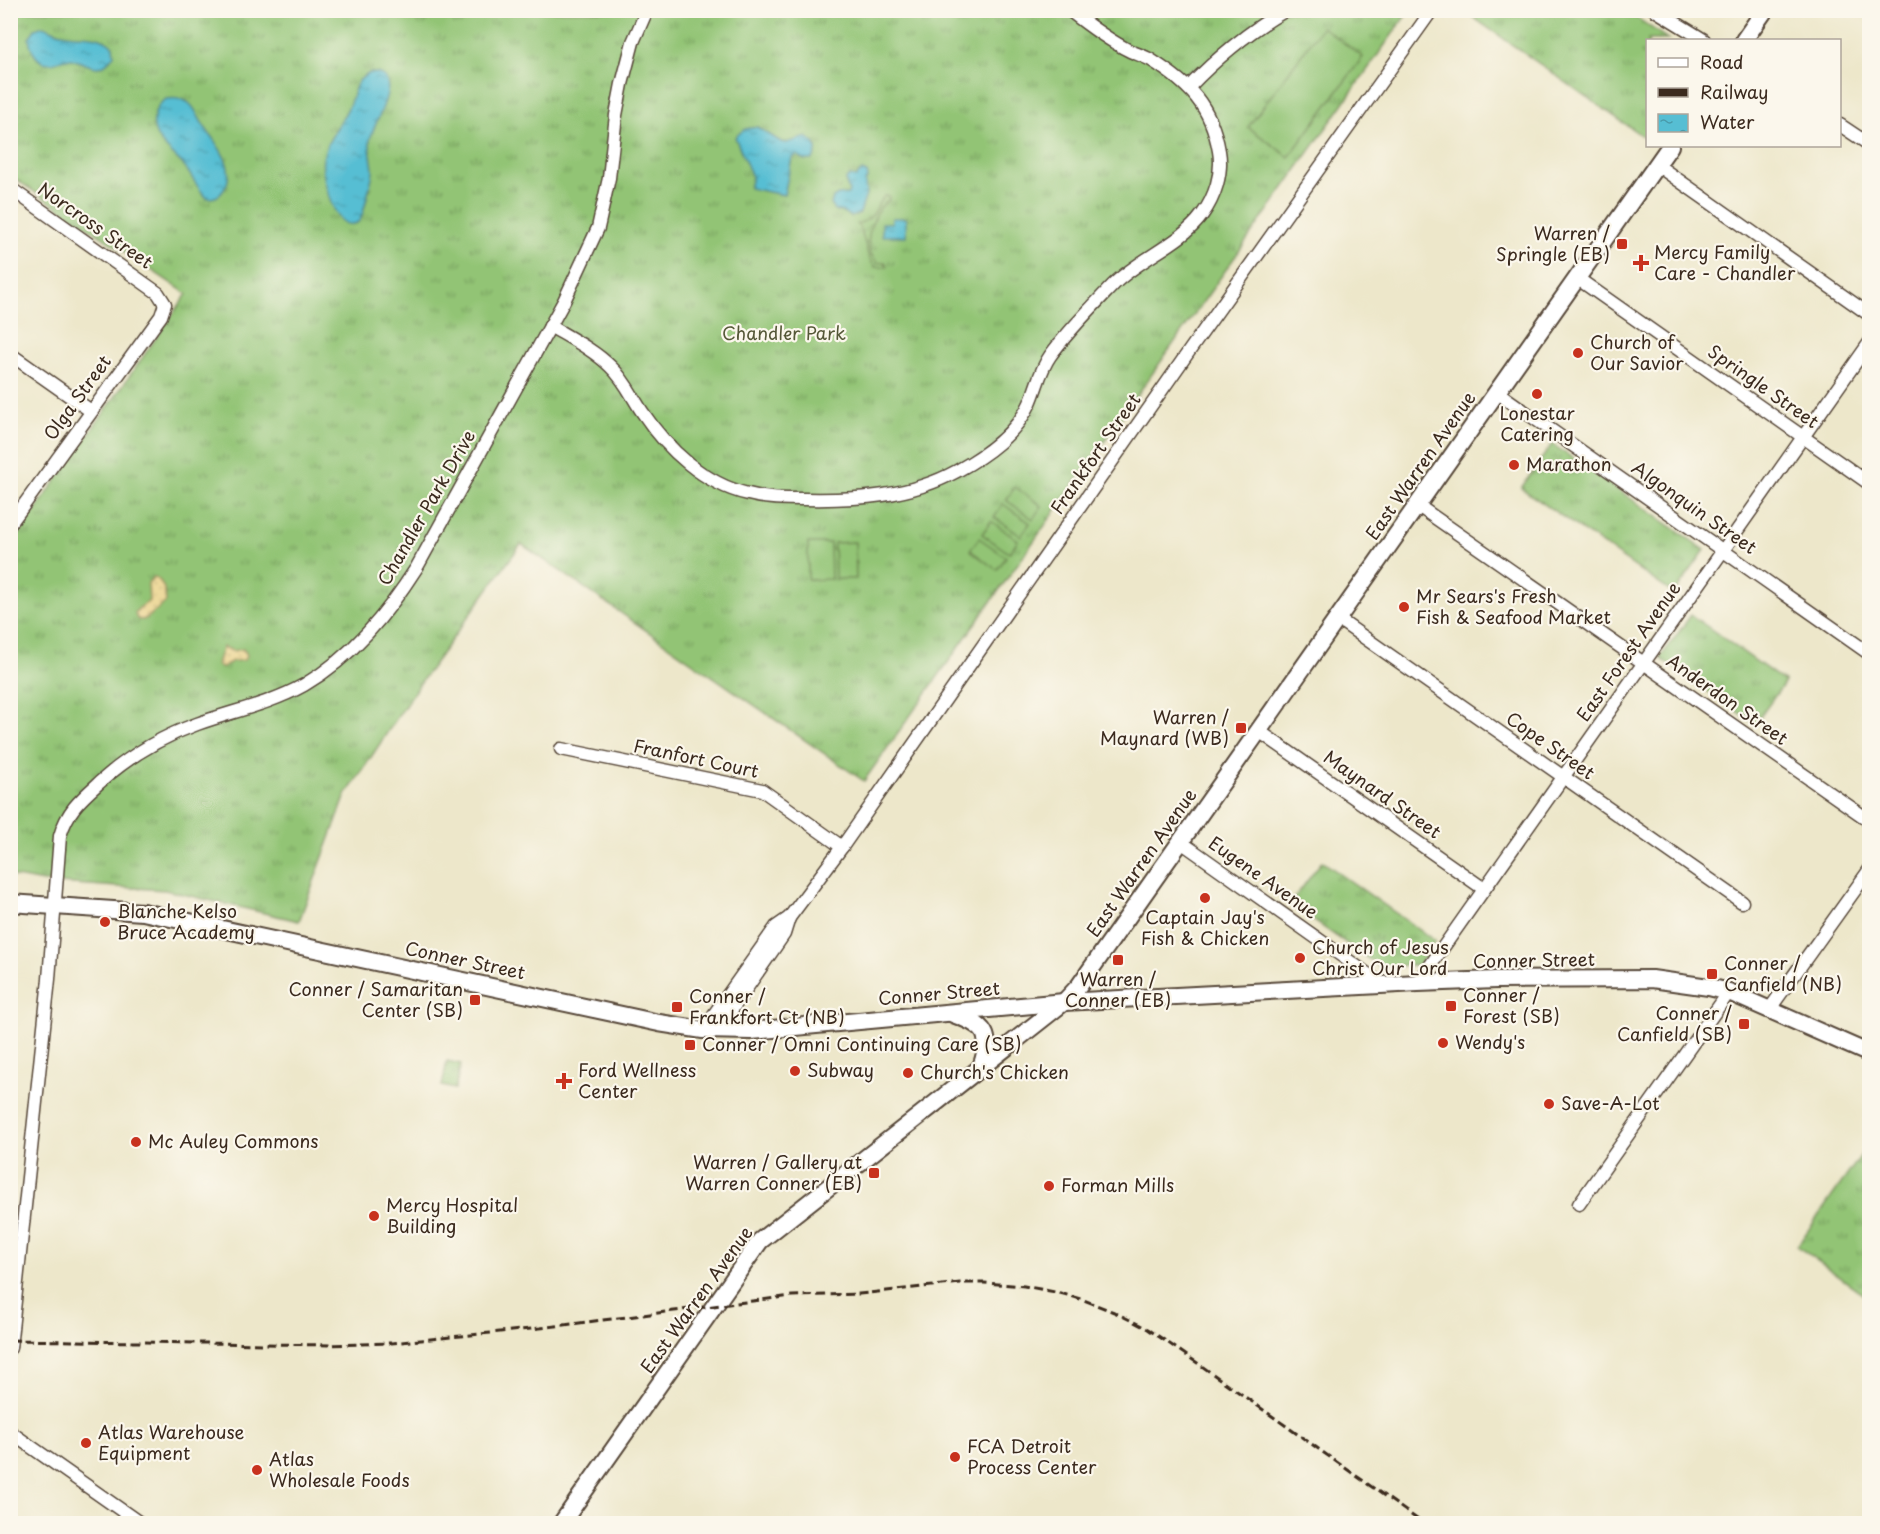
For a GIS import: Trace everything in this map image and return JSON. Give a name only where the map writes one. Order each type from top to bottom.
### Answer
[{"type":"main road","points":[[1745,39],[1765,10]]},
{"type":"main road","name":"East Warren Avenue","points":[[561,1524],[760,1241],[1064,1002],[1079,986],[1669,147]]},
{"type":"main road","name":"Conner Street","points":[[10,903],[143,912],[659,1023],[710,1030],[751,1031],[1064,1002],[1418,983],[1652,979],[1729,992],[1869,1054]]},
{"type":"main road","points":[[950,1013],[971,1021],[985,1035],[988,1043],[981,1067]]},
{"type":"street","name":"Chandler Park Drive","points":[[10,1348],[49,979],[60,836],[64,823],[71,810],[88,792],[130,759],[172,735],[211,719],[263,703],[304,684],[340,658],[380,619],[397,598],[417,567],[550,326],[598,228],[609,178],[622,84],[633,42],[647,10]]},
{"type":"street","points":[[550,326],[609,365],[621,378],[656,432],[669,446],[707,477],[729,489],[761,497],[843,500],[886,495],[934,482],[974,461],[1008,434],[1023,416],[1046,362],[1116,282],[1147,257],[1188,230],[1200,218],[1209,205],[1219,176],[1221,159],[1219,148],[1214,128],[1202,102],[1188,88],[1149,59],[1130,51],[1069,10]]},
{"type":"street","points":[[1188,88],[1234,44],[1286,10]]},
{"type":"street","name":"Frankfort Street","points":[[710,1030],[784,934],[789,918],[842,847],[1432,10]]},
{"type":"street","points":[[1654,10],[1702,39]]},
{"type":"street","points":[[1841,126],[1869,145]]},
{"type":"street","points":[[1657,165],[1869,315]]},
{"type":"street","name":"Norcross Street","points":[[10,188],[158,293]]},
{"type":"street","name":"Springle Street","points":[[1577,278],[1869,484]]},
{"type":"street","name":"Olga Street","points":[[12,517],[165,309],[164,299],[158,293]]},
{"type":"street","name":"East Forest Avenue","points":[[1418,983],[1869,342]]},
{"type":"street","points":[[10,354],[91,411]]},
{"type":"street","name":"Algonquin Street","points":[[1497,392],[1869,654]]},
{"type":"street","name":"Anderdon Street","points":[[1417,505],[1869,821]]},
{"type":"street","name":"Cope Street","points":[[1338,619],[1742,902]]},
{"type":"street","name":"Maynard Street","points":[[1259,731],[1484,889]]},
{"type":"street","name":"Franfort Court","points":[[561,749],[762,790],[842,847]]},
{"type":"street","name":"Eugene Avenue","points":[[1180,843],[1383,985]]},
{"type":"street","points":[[1769,1010],[1869,869]]},
{"type":"street","points":[[1579,1204],[1729,992]]},
{"type":"street","points":[[10,1432],[141,1524]]},
{"type":"green space","name":"Chandler Park","points":[[10,11],[1409,11],[864,781],[521,544],[418,686],[346,795],[299,921],[165,890],[43,882],[11,876],[11,545],[187,294],[11,176]]},
{"type":"green space","points":[[1464,11],[1627,11],[1668,39],[1646,39],[1645,138]]},
{"type":"green space","points":[[1322,27],[1363,57],[1289,157],[1248,127]]},
{"type":"green space","points":[[885,196],[889,196],[889,199],[876,215],[870,229],[868,244],[873,257],[878,263],[885,262],[887,267],[875,267],[857,224],[873,215]]},
{"type":"green space","points":[[1552,444],[1705,550],[1674,594],[1521,488]]},
{"type":"green space","points":[[1015,487],[1042,506],[1033,519],[1006,500]]},
{"type":"green space","points":[[1003,504],[1030,523],[1021,536],[994,517]]},
{"type":"green space","points":[[991,521],[1018,540],[1009,553],[982,534]]},
{"type":"green space","points":[[979,538],[1006,557],[997,570],[970,550]]},
{"type":"green space","points":[[855,542],[856,579],[835,579],[834,543]]},
{"type":"green space","points":[[808,543],[830,543],[831,579],[808,580]]},
{"type":"green space","points":[[1691,615],[1785,682],[1755,724],[1660,658]]},
{"type":"green space","points":[[1322,861],[1435,941],[1419,965],[1379,966],[1290,904]]},
{"type":"green space","points":[[447,1061],[461,1064],[455,1089],[442,1086]]},
{"type":"green space","points":[[1869,1144],[1869,1298],[1797,1246]]},
{"type":"sand","points":[[154,577],[162,584],[166,602],[147,618],[137,619],[135,613],[149,601],[148,583]]},
{"type":"sand","points":[[223,647],[233,651],[243,649],[247,655],[246,658],[232,662],[223,668],[219,667],[217,664]]},
{"type":"water","points":[[43,26],[62,33],[102,38],[113,46],[114,55],[108,62],[98,67],[68,59],[51,63],[44,62],[34,54],[29,38],[35,29]]},
{"type":"water","points":[[370,73],[381,75],[387,81],[388,89],[370,140],[373,172],[365,205],[360,220],[348,224],[337,215],[329,196],[323,159],[357,84],[361,78]]},
{"type":"water","points":[[166,99],[187,101],[223,155],[229,173],[223,191],[218,196],[207,198],[185,167],[163,145],[155,133],[155,115],[161,102]]},
{"type":"water","points":[[757,127],[781,142],[786,143],[807,137],[815,144],[816,152],[812,160],[804,160],[797,155],[792,158],[784,195],[749,188],[752,177],[735,137],[745,129]]},
{"type":"water","points":[[862,171],[867,173],[868,177],[865,182],[866,195],[860,213],[851,217],[834,210],[831,204],[833,198],[848,194],[846,179],[850,176],[856,177]]},
{"type":"water","points":[[892,218],[906,218],[906,236],[882,236],[882,223],[892,223]]},
{"type":"railway","points":[[10,1340],[330,1345],[391,1343],[540,1328],[792,1296],[859,1294],[960,1283],[1024,1286],[1084,1300],[1148,1329],[1424,1524]]},
{"type":"place","name":"Warren / Springle (EB)","points":[[1622,244]]},
{"type":"place","name":"Mercy Family Care - Chandler","points":[[1641,263]]},
{"type":"place","name":"Church of Our Savior","points":[[1578,353]]},
{"type":"place","name":"Lonestar Catering","points":[[1537,394]]},
{"type":"place","name":"Marathon","points":[[1514,465]]},
{"type":"place","name":"Mr Sears's Fresh Fish & Seafood Market","points":[[1404,607]]},
{"type":"place","name":"Warren / Maynard (WB)","points":[[1241,728]]},
{"type":"place","name":"Captain Jay's Fish & Chicken","points":[[1205,898]]},
{"type":"place","name":"Blanche Kelso Bruce Academy","points":[[105,922]]},
{"type":"place","name":"Church of Jesus Christ Our Lord","points":[[1300,958]]},
{"type":"place","name":"Warren / Conner (EB)","points":[[1118,960]]},
{"type":"place","name":"Conner / Canfield (NB)","points":[[1712,974]]},
{"type":"place","name":"Conner / Samaritan Center (SB)","points":[[475,1000]]},
{"type":"place","name":"Conner / Forest (SB)","points":[[1451,1006]]},
{"type":"place","name":"Conner / Frankfort Ct (NB)","points":[[677,1007]]},
{"type":"place","name":"Conner / Canfield (SB)","points":[[1744,1024]]},
{"type":"place","name":"Wendy's","points":[[1443,1043]]},
{"type":"place","name":"Conner / Omni Continuing Care (SB)","points":[[690,1045]]},
{"type":"place","name":"Subway","points":[[795,1071]]},
{"type":"place","name":"Church's Chicken","points":[[908,1073]]},
{"type":"place","name":"Ford Wellness Center","points":[[564,1081]]},
{"type":"place","name":"Save-A-Lot","points":[[1549,1104]]},
{"type":"place","name":"Mc Auley Commons","points":[[136,1142]]},
{"type":"place","name":"Warren / Gallery at Warren Conner (EB)","points":[[874,1173]]},
{"type":"place","name":"Forman Mills","points":[[1049,1186]]},
{"type":"place","name":"Mercy Hospital Building","points":[[374,1216]]},
{"type":"place","name":"Atlas Warehouse Equipment","points":[[86,1443]]},
{"type":"place","name":"FCA Detroit Process Center","points":[[955,1457]]},
{"type":"place","name":"Atlas Wholesale Foods","points":[[257,1470]]}]
